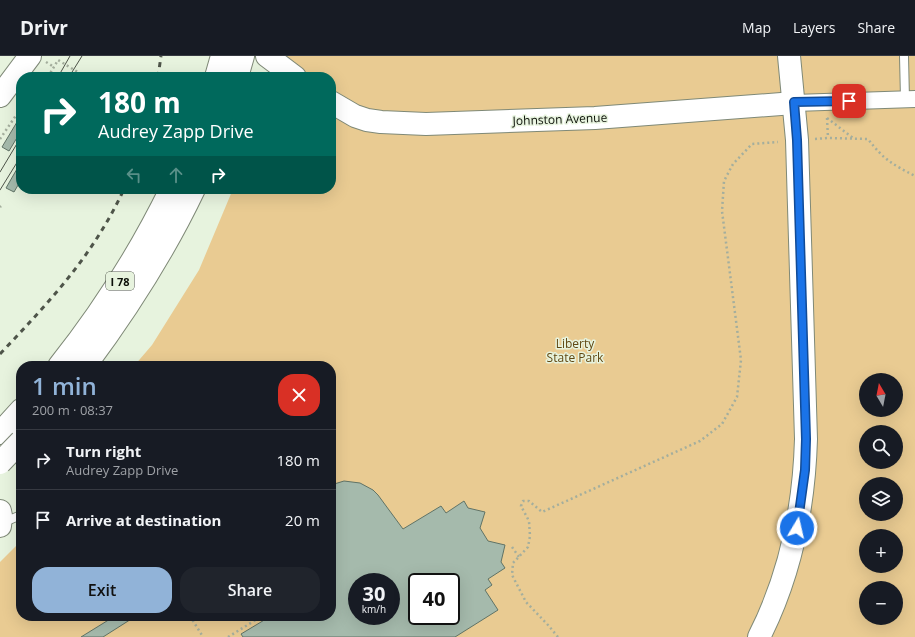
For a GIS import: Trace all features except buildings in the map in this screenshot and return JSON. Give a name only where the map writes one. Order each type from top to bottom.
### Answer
[{"type":"main road","points":[[18,72],[30,56]]},
{"type":"main road","points":[[217,72],[222,56]]},
{"type":"main road","points":[[239,72],[244,56]]},
{"type":"main road","points":[[267,56],[288,72]]},
{"type":"main road","points":[[759,637],[768,618],[791,554],[799,521],[805,470],[806,439],[797,140],[789,56]]},
{"type":"main road","points":[[0,96],[16,75]]},
{"type":"main road","name":"Johnston Avenue","points":[[336,105],[355,116],[367,120],[426,124],[625,116],[794,102]]},
{"type":"main road","name":"I 78","points":[[63,361],[76,345],[117,285],[147,235],[168,194]]},
{"type":"main road","name":"I 78","points":[[89,361],[143,282],[191,194]]},
{"type":"main road","points":[[0,433],[16,415]]},
{"type":"main road","points":[[0,463],[16,446]]},
{"type":"street","points":[[794,102],[910,99]]},
{"type":"lane","points":[[904,56],[910,99]]},
{"type":"lane","points":[[0,520],[16,515]]},
{"type":"path","points":[[51,72],[58,60],[78,72]]},
{"type":"path","points":[[827,113],[828,138]]},
{"type":"path","points":[[0,140],[16,116]]},
{"type":"path","points":[[827,118],[853,138]]},
{"type":"path","points":[[558,637],[526,602],[512,575],[513,563],[528,547],[530,536],[529,521],[521,506],[523,501],[529,501],[542,512],[700,441],[722,424],[737,397],[741,360],[722,211],[724,181],[733,164],[752,144],[828,138],[853,138],[868,139],[878,152],[892,164],[915,176]]},
{"type":"path","points":[[512,547],[520,557]]},
{"type":"path","points":[[193,621],[203,637]]},
{"type":"path","points":[[228,637],[254,621]]},
{"type":"green space","name":"Liberty State Park","points":[[280,56],[915,56],[915,637],[0,637],[0,562],[16,546],[16,621],[336,621],[336,361],[138,361],[152,345],[199,270],[231,194],[336,194],[336,72],[275,72]]},
{"type":"tram line","points":[[61,72],[70,56]]},
{"type":"tram line","points":[[72,72],[82,56]]},
{"type":"tram line","points":[[0,172],[16,145]]},
{"type":"tram line","points":[[0,190],[16,164]]},
{"type":"railway","points":[[159,72],[161,56]]},
{"type":"railway","points":[[0,354],[69,277],[99,236],[122,194]]},
{"type":"route","points":[[797,528],[802,500],[806,439],[797,140],[794,102],[849,101]]}]
